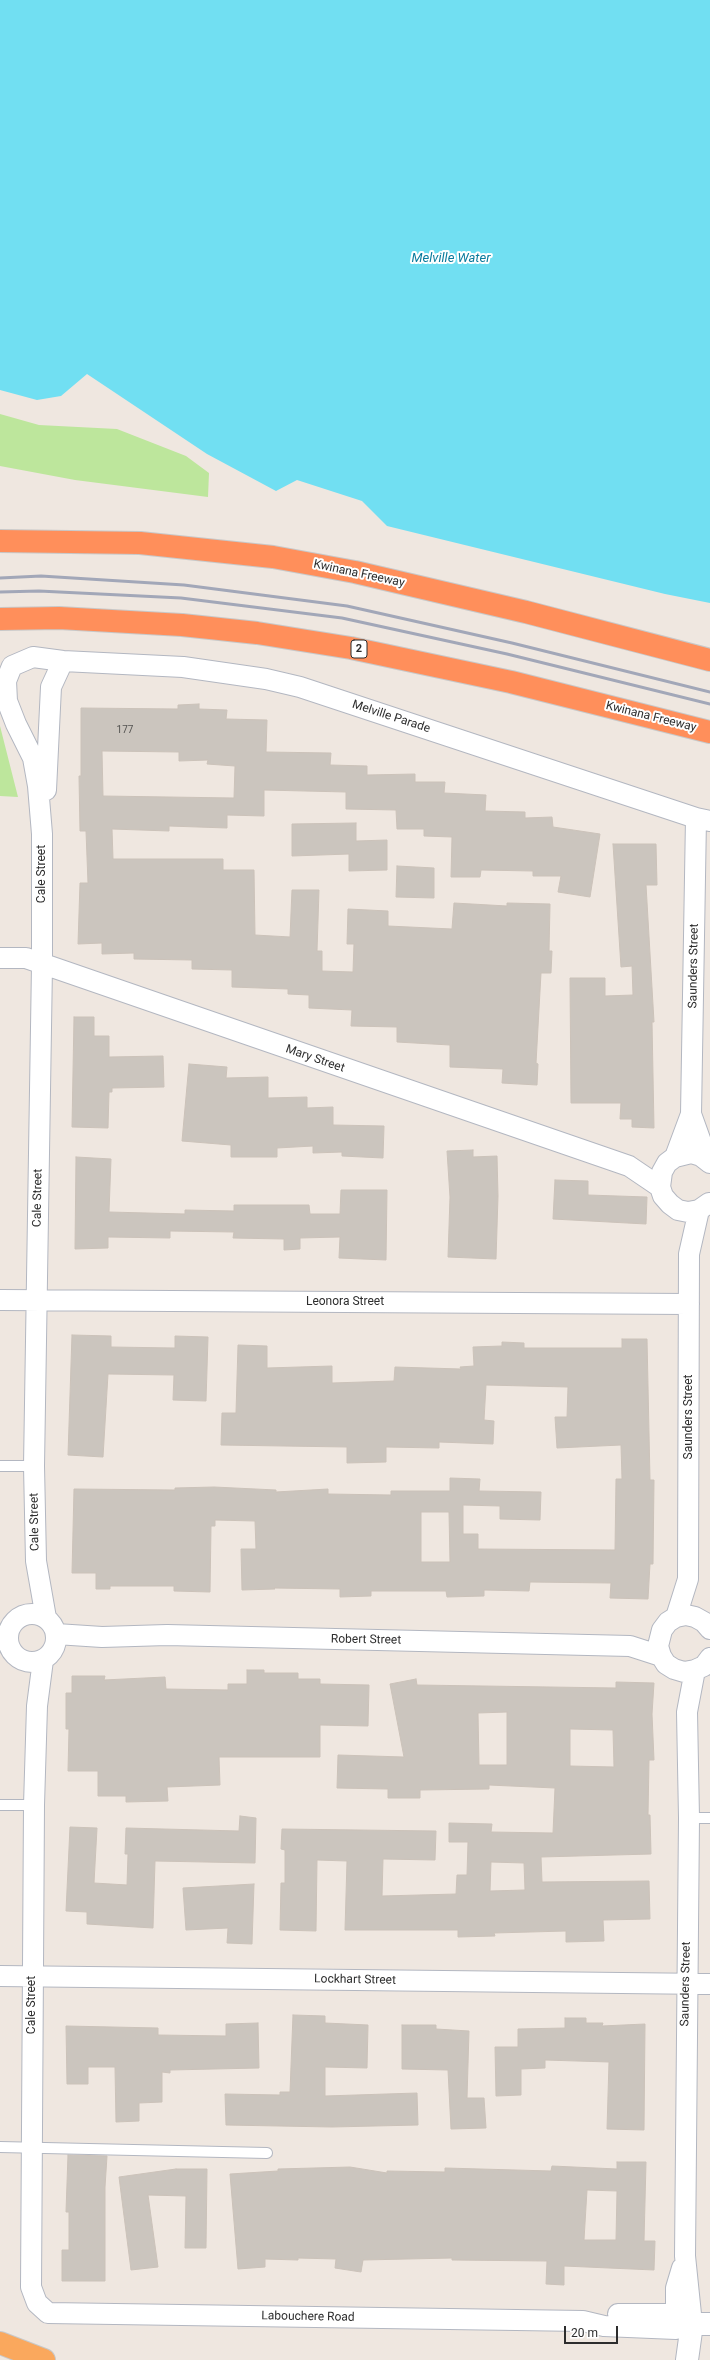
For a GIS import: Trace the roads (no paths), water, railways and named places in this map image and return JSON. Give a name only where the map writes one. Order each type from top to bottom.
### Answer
[{"type":"highway","name":"Kwinana Freeway","points":[[0,540],[140,544],[273,557],[355,572],[526,612],[710,660]]},
{"type":"highway","name":"Kwinana Freeway","points":[[0,619],[59,618],[182,625],[257,633],[351,648],[504,680],[710,732]]},
{"type":"highway","points":[[0,2343],[36,2358]]},
{"type":"street","name":"Cale Street","points":[[37,2303],[31,2287],[36,1706],[34,1646],[36,1561],[34,1466],[42,965],[42,834],[38,786],[33,758],[16,724],[7,701],[6,681],[12,666],[33,657],[63,661],[51,686],[48,773],[42,834]]},
{"type":"street","name":"Melville Parade","points":[[63,661],[182,667],[266,679],[300,687],[703,819]]},
{"type":"street","name":"Saunders Street","points":[[671,1160],[691,1114],[703,819]]},
{"type":"street","name":"Mary Street","points":[[0,958],[26,958],[42,965],[629,1166],[660,1187],[663,1196],[674,1207]]},
{"type":"street","name":"Saunders Street","points":[[691,1114],[709,1162]]},
{"type":"street","name":"Mary Street","points":[[629,1166],[671,1160],[691,1153],[701,1156],[709,1162]]},
{"type":"street","points":[[660,1187],[662,1172],[671,1160]]},
{"type":"street","name":"Saunders Street","points":[[705,1624],[688,1579],[689,1304],[690,1254],[707,1205]]},
{"type":"street","points":[[674,1207],[688,1212],[707,1205]]},
{"type":"street","name":"Saunders Street","points":[[674,1207],[690,1254]]},
{"type":"street","name":"Leonora Street","points":[[0,1300],[689,1304]]},
{"type":"street","name":"Cale Street","points":[[34,1646],[8,1635],[11,1623],[36,1561]]},
{"type":"street","name":"Saunders Street","points":[[688,1579],[658,1646],[661,1656],[666,1664],[674,1669],[684,1672],[703,1664]]},
{"type":"street","name":"Robert Street","points":[[11,1623],[33,1613],[34,1646],[102,1637],[167,1635],[630,1646],[661,1656]]},
{"type":"street","name":"Saunders Street","points":[[669,1623],[686,1615],[705,1624]]},
{"type":"street","name":"Robert Street","points":[[630,1646],[669,1623]]},
{"type":"street","name":"Saunders Street","points":[[687,1712],[703,1664]]},
{"type":"street","name":"Saunders Street","points":[[674,1669],[687,1712],[689,1818],[686,1984],[685,2256],[689,2323],[687,2360]]},
{"type":"street","name":"Lockhart Street","points":[[0,1976],[710,1984]]},
{"type":"street","name":"Labouchere Road","points":[[37,2303],[48,2313],[583,2321],[604,2326],[689,2323]]},
{"type":"street","name":"Saunders Street","points":[[678,2360],[689,2323]]},
{"type":"lane","points":[[0,1466],[34,1466]]},
{"type":"lane","points":[[0,1805],[34,1805]]},
{"type":"lane","points":[[689,1818],[710,1818]]},
{"type":"lane","points":[[0,2147],[267,2153]]},
{"type":"water","name":"Melville Water","points":[[0,0],[710,0],[710,603],[665,594],[387,526],[362,501],[297,480],[276,491],[207,454],[87,374],[61,396],[37,400],[0,390]]},
{"type":"railway","points":[[0,578],[41,576],[184,585],[347,606],[512,643],[710,692]]},
{"type":"railway","points":[[0,592],[39,591],[181,598],[342,618],[507,654],[710,704]]}]
